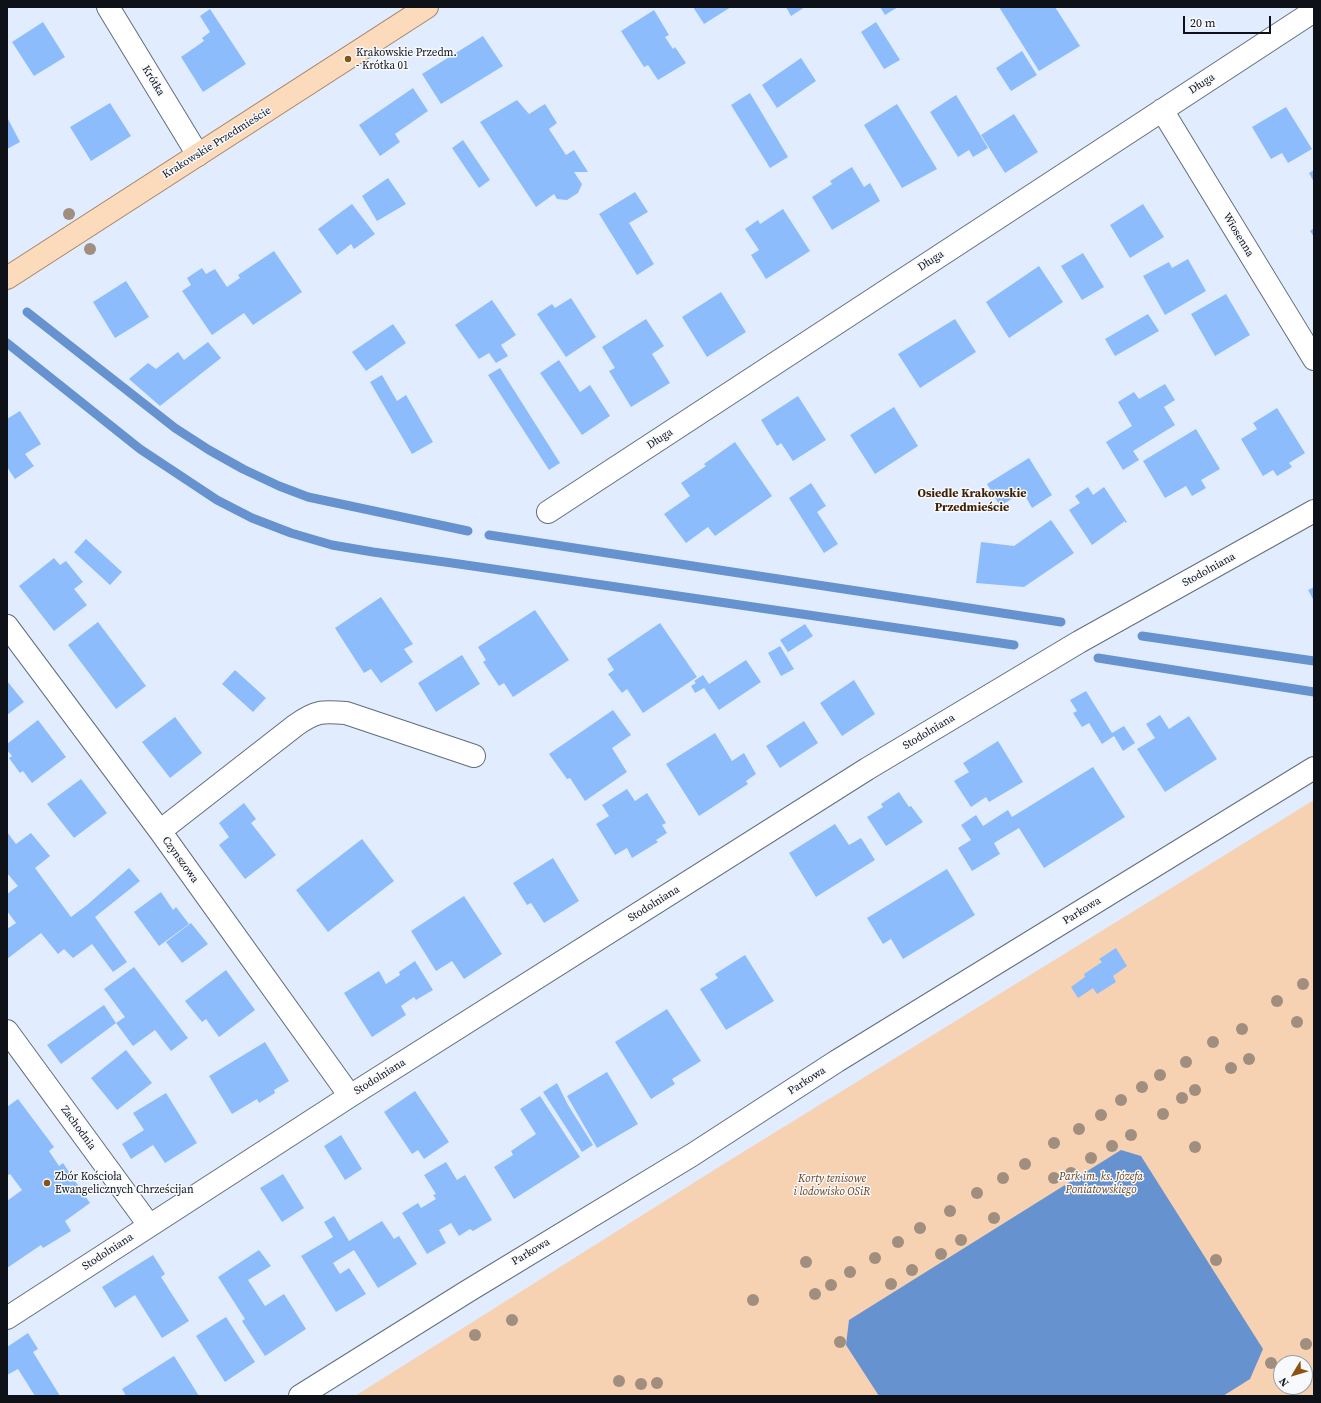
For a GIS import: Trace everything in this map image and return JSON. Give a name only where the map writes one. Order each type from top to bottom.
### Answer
[{"type":"main road","name":"Krakowskie Przedmieście","points":[[7,278],[248,124],[427,7]]},
{"type":"street","name":"Krótka","points":[[108,7],[198,155]]},
{"type":"street","name":"Długa","points":[[548,512],[1314,11]]},
{"type":"street","name":"Wiosenna","points":[[1162,110],[1314,359]]},
{"type":"street","name":"Stodolniana","points":[[7,1318],[350,1096],[874,765],[1079,642],[1314,511]]},
{"type":"street","name":"Czynszowa","points":[[7,626],[160,831],[350,1096]]},
{"type":"street","points":[[160,831],[296,725],[316,713],[327,711],[346,713],[474,756]]},
{"type":"street","name":"Parkowa","points":[[300,1396],[468,1291],[692,1155],[844,1057],[1314,768]]},
{"type":"street","name":"Zachodnia","points":[[7,1031],[149,1225]]},
{"type":"green space","name":"Park im. ks. Józefa Poniatowskiego","points":[[1314,800],[1314,1396],[355,1396],[722,1165]]},
{"type":"water","points":[[1121,1150],[1141,1156],[1263,1349],[1250,1379],[1223,1396],[879,1396],[846,1345],[849,1320]]},
{"type":"building","points":[[693,7],[731,7],[704,24]]},
{"type":"building","points":[[786,7],[805,7],[791,16]]},
{"type":"building","points":[[880,7],[898,7],[885,15]]},
{"type":"building","points":[[999,7],[1055,7],[1080,46],[1039,71]]},
{"type":"building","points":[[210,9],[246,64],[203,92],[181,57],[204,41],[202,38],[210,32],[200,16]]},
{"type":"building","points":[[654,10],[669,35],[665,37],[673,49],[675,47],[686,63],[658,80],[648,65],[644,67],[621,31]]},
{"type":"building","points":[[43,22],[65,57],[34,76],[12,42]]},
{"type":"building","points":[[876,22],[900,60],[884,69],[861,32]]},
{"type":"building","points":[[483,36],[503,66],[441,104],[422,74]]},
{"type":"building","points":[[1022,51],[1037,75],[1011,91],[996,68]]},
{"type":"building","points":[[801,58],[816,81],[777,108],[762,85]]},
{"type":"building","points":[[413,88],[428,111],[395,134],[400,142],[380,156],[359,125]]},
{"type":"building","points":[[750,93],[788,157],[770,168],[731,105]]},
{"type":"building","points":[[956,95],[988,148],[973,157],[969,150],[958,157],[930,112]]},
{"type":"building","points":[[517,100],[529,114],[545,104],[557,123],[549,129],[566,155],[574,150],[588,172],[574,172],[582,184],[578,193],[567,200],[557,199],[554,194],[536,207],[480,122]]},
{"type":"building","points":[[110,103],[131,136],[91,161],[70,127]]},
{"type":"building","points":[[897,104],[937,169],[902,188],[864,125]]},
{"type":"building","points":[[1286,107],[1312,149],[1288,163],[1282,153],[1271,159],[1252,127]]},
{"type":"building","points":[[1014,114],[1038,152],[1005,173],[981,135]]},
{"type":"building","points":[[7,117],[20,142],[7,149]]},
{"type":"building","points":[[463,140],[490,180],[479,188],[452,148]]},
{"type":"building","points":[[852,167],[864,187],[870,183],[880,201],[832,230],[812,197],[832,184],[830,181]]},
{"type":"building","points":[[1314,170],[1314,182],[1309,173]]},
{"type":"building","points":[[388,178],[406,204],[377,221],[362,196]]},
{"type":"building","points":[[635,192],[648,212],[629,223],[654,264],[637,275],[599,214]]},
{"type":"building","points":[[352,204],[375,234],[354,249],[351,244],[337,255],[318,229]]},
{"type":"building","points":[[1143,204],[1164,237],[1130,258],[1110,225]]},
{"type":"building","points":[[783,209],[810,251],[766,279],[751,255],[759,250],[745,229],[758,220],[760,224]]},
{"type":"building","points":[[1314,228],[1314,237],[1310,231]]},
{"type":"building","points":[[274,251],[302,292],[253,325],[244,313],[212,335],[182,291],[191,285],[187,278],[202,268],[206,274],[215,269],[227,287],[240,278],[238,275]]},
{"type":"building","points":[[1083,253],[1104,287],[1082,300],[1061,266]]},
{"type":"building","points":[[1188,259],[1206,291],[1165,315],[1143,276],[1169,262],[1172,268]]},
{"type":"building","points":[[1039,266],[1063,302],[1009,338],[986,302]]},
{"type":"building","points":[[126,281],[149,317],[115,338],[93,302]]},
{"type":"building","points":[[721,292],[746,332],[707,357],[682,317]]},
{"type":"building","points":[[1226,294],[1250,335],[1215,356],[1191,314]]},
{"type":"building","points":[[571,298],[596,337],[566,357],[537,314],[552,304],[555,308]]},
{"type":"building","points":[[492,300],[516,335],[501,345],[508,356],[496,363],[489,353],[479,359],[455,325]]},
{"type":"building","points":[[1148,314],[1159,331],[1115,356],[1105,339]]},
{"type":"building","points":[[646,319],[664,346],[652,354],[670,383],[631,407],[609,371],[615,368],[602,347]]},
{"type":"building","points":[[955,319],[976,352],[920,388],[898,354]]},
{"type":"building","points":[[393,324],[406,343],[366,371],[352,352]]},
{"type":"building","points":[[208,342],[221,358],[160,406],[129,379],[148,363],[156,369],[178,352],[184,360]]},
{"type":"building","points":[[559,360],[580,392],[590,385],[610,416],[582,435],[540,373]]},
{"type":"building","points":[[500,368],[560,463],[549,470],[488,375]]},
{"type":"building","points":[[382,375],[397,401],[406,395],[433,442],[412,454],[370,382]]},
{"type":"building","points":[[1165,384],[1175,400],[1164,407],[1175,425],[1133,451],[1139,460],[1123,470],[1106,442],[1132,426],[1118,402],[1134,392],[1139,399]]},
{"type":"building","points":[[798,396],[826,440],[793,461],[781,443],[777,446],[761,420]]},
{"type":"building","points":[[894,407],[918,446],[875,474],[850,435]]},
{"type":"building","points":[[1277,408],[1305,453],[1289,463],[1292,467],[1277,476],[1273,470],[1263,476],[1241,439],[1257,429],[1253,423]]},
{"type":"building","points":[[20,411],[41,444],[25,454],[34,466],[15,479],[7,467],[7,419]]},
{"type":"building","points":[[1196,429],[1220,469],[1201,480],[1206,488],[1192,496],[1186,486],[1165,498],[1143,461]]},
{"type":"building","points":[[735,442],[772,496],[715,536],[708,527],[686,543],[664,514],[690,496],[681,483],[706,466],[704,464]]},
{"type":"building","points":[[1029,458],[1052,495],[1032,508],[1023,492],[1000,506],[987,484]]},
{"type":"building","points":[[811,483],[826,506],[817,512],[838,544],[824,553],[789,498]]},
{"type":"building","points":[[1088,487],[1093,495],[1104,487],[1127,522],[1125,523],[1125,521],[1092,545],[1069,510],[1080,503],[1075,496]]},
{"type":"building","points":[[1051,520],[1074,553],[1024,587],[976,583],[981,542],[1014,546]]},
{"type":"building","points":[[86,539],[122,572],[110,585],[74,552]]},
{"type":"building","points":[[54,558],[60,565],[66,561],[83,582],[74,589],[87,605],[54,631],[19,586]]},
{"type":"building","points":[[1314,587],[1314,601],[1308,590]]},
{"type":"building","points":[[381,597],[413,644],[404,649],[413,662],[381,683],[371,669],[364,673],[335,628]]},
{"type":"building","points":[[535,610],[569,660],[513,697],[504,683],[499,686],[483,662],[486,660],[478,647]]},
{"type":"building","points":[[98,622],[146,686],[116,709],[68,645]]},
{"type":"building","points":[[660,623],[697,677],[643,713],[627,689],[622,693],[608,674],[614,670],[607,659]]},
{"type":"building","points":[[805,624],[813,636],[788,652],[780,640]]},
{"type":"building","points":[[780,646],[794,669],[781,676],[768,653]]},
{"type":"building","points":[[462,655],[480,684],[436,712],[418,683]]},
{"type":"building","points":[[746,660],[761,682],[719,710],[704,688],[695,693],[691,686],[696,683],[694,681],[703,675],[709,684]]},
{"type":"building","points":[[235,670],[266,698],[253,712],[222,684]]},
{"type":"building","points":[[854,680],[875,714],[842,736],[820,703]]},
{"type":"building","points":[[7,681],[24,702],[7,715]]},
{"type":"building","points":[[1086,691],[1112,733],[1124,726],[1135,743],[1123,751],[1114,736],[1102,744],[1089,723],[1082,727],[1073,713],[1077,711],[1070,700]]},
{"type":"building","points":[[613,710],[631,735],[612,748],[627,772],[585,801],[570,778],[567,779],[549,754]]},
{"type":"building","points":[[1160,715],[1169,729],[1189,716],[1217,759],[1165,792],[1137,749],[1155,738],[1146,724]]},
{"type":"building","points":[[175,717],[202,753],[170,778],[142,742]]},
{"type":"building","points":[[38,720],[66,757],[32,783],[23,771],[20,773],[9,758],[12,756],[7,750],[7,744]]},
{"type":"building","points":[[804,721],[818,743],[780,768],[766,746]]},
{"type":"building","points":[[715,733],[732,761],[744,753],[756,774],[746,781],[748,784],[699,816],[666,764]]},
{"type":"building","points":[[998,741],[1023,782],[989,802],[986,797],[971,807],[954,781],[969,772],[963,763]]},
{"type":"building","points":[[1093,767],[1125,817],[1044,868],[1019,828],[994,843],[1000,854],[972,871],[958,848],[971,840],[961,825],[976,815],[983,826],[1008,810],[1012,817]]},
{"type":"building","points":[[81,779],[107,813],[74,838],[47,804]]},
{"type":"building","points":[[627,789],[635,801],[647,793],[666,823],[662,825],[667,833],[656,840],[658,842],[632,858],[627,848],[615,855],[596,824],[609,816],[602,805]]},
{"type":"building","points":[[899,792],[909,807],[911,806],[923,822],[886,846],[867,817],[883,807],[881,804]]},
{"type":"building","points":[[244,803],[256,819],[251,823],[276,855],[245,879],[219,845],[229,837],[219,823]]},
{"type":"building","points":[[835,824],[849,845],[861,838],[875,860],[816,897],[789,853]]},
{"type":"building","points":[[7,832],[16,844],[31,833],[50,856],[35,868],[71,917],[129,868],[140,881],[95,917],[127,962],[113,972],[92,944],[73,958],[64,949],[58,954],[41,933],[7,959],[7,929],[16,923],[7,911],[7,894],[18,886],[7,873]]},
{"type":"building","points":[[362,839],[394,881],[328,932],[296,890]]},
{"type":"building","points":[[553,858],[579,901],[544,923],[531,903],[527,905],[513,883]]},
{"type":"building","points":[[947,869],[975,915],[903,959],[891,939],[883,944],[867,918]]},
{"type":"building","points":[[161,892],[173,910],[176,907],[189,924],[159,946],[134,912]]},
{"type":"building","points":[[464,896],[502,954],[464,979],[452,961],[436,971],[411,931]]},
{"type":"building","points":[[191,923],[208,944],[182,963],[166,942]]},
{"type":"building","points":[[1116,948],[1127,966],[1113,976],[1116,982],[1097,994],[1093,988],[1078,998],[1071,987],[1085,977],[1084,974],[1102,962],[1099,959]]},
{"type":"building","points":[[745,955],[774,1001],[726,1030],[700,989],[718,978],[715,974]]},
{"type":"building","points":[[415,961],[433,990],[416,1000],[414,997],[401,1006],[406,1015],[372,1037],[344,993],[379,971],[386,984],[400,975],[399,972]]},
{"type":"building","points":[[134,967],[188,1038],[171,1051],[155,1030],[133,1046],[116,1023],[125,1017],[104,989]]},
{"type":"building","points":[[226,970],[255,1010],[219,1037],[206,1019],[202,1022],[185,1001]]},
{"type":"building","points":[[104,1005],[116,1023],[61,1064],[47,1045]]},
{"type":"building","points":[[667,1009],[701,1061],[672,1079],[675,1084],[651,1099],[615,1042]]},
{"type":"building","points":[[265,1042],[289,1081],[274,1090],[275,1093],[259,1103],[257,1099],[232,1114],[209,1076]]},
{"type":"building","points":[[126,1050],[152,1083],[117,1110],[91,1078]]},
{"type":"building","points":[[607,1072],[638,1124],[597,1148],[567,1096]]},
{"type":"building","points":[[557,1083],[568,1105],[593,1145],[582,1152],[543,1092]]},
{"type":"building","points":[[415,1091],[449,1142],[424,1159],[418,1150],[412,1154],[384,1112]]},
{"type":"building","points":[[166,1093],[197,1143],[165,1163],[153,1145],[131,1159],[122,1144],[144,1130],[133,1113]]},
{"type":"building","points":[[540,1096],[580,1157],[514,1199],[494,1167],[513,1155],[511,1151],[536,1134],[520,1109]]},
{"type":"building","name":"Zbór Kościoła Ewangelicznych Chrześcijan","points":[[18,1099],[54,1147],[49,1151],[59,1166],[63,1163],[90,1203],[65,1221],[71,1231],[43,1248],[41,1245],[7,1268],[7,1201],[22,1190],[10,1174],[7,1176],[7,1107]]},
{"type":"building","points":[[341,1135],[362,1169],[345,1180],[324,1146]]},
{"type":"building","points":[[446,1162],[457,1180],[465,1175],[492,1220],[473,1231],[470,1229],[459,1236],[451,1223],[439,1230],[446,1243],[427,1254],[402,1213],[418,1203],[421,1208],[436,1199],[433,1195],[436,1194],[424,1175]]},
{"type":"building","points":[[283,1174],[304,1208],[282,1222],[260,1188]]},
{"type":"building","points":[[334,1216],[349,1241],[382,1221],[394,1239],[399,1236],[417,1264],[378,1288],[354,1250],[333,1263],[340,1274],[349,1268],[366,1294],[336,1312],[301,1256],[333,1237],[324,1222]]},
{"type":"building","points":[[259,1250],[271,1266],[248,1280],[265,1306],[284,1294],[306,1329],[265,1356],[242,1321],[245,1319],[218,1277]]},
{"type":"building","points":[[153,1255],[165,1274],[161,1277],[189,1321],[162,1338],[135,1295],[115,1308],[102,1287]]},
{"type":"building","points":[[226,1317],[255,1362],[225,1382],[196,1336]]},
{"type":"building","points":[[28,1333],[38,1349],[33,1352],[60,1396],[35,1396],[18,1369],[7,1375],[7,1347]]},
{"type":"building","points":[[174,1356],[199,1396],[126,1396],[122,1389]]},
{"type":"waterway","points":[[27,312],[175,428],[209,450],[243,469],[279,486],[308,497],[468,531]]},
{"type":"waterway","points":[[7,343],[140,449],[217,500],[252,518],[291,533],[332,545],[373,552],[1014,645]]},
{"type":"waterway","points":[[489,535],[1061,622]]},
{"type":"waterway","points":[[1142,636],[1314,661]]},
{"type":"waterway","points":[[1098,658],[1314,692]]},
{"type":"place","name":"Krakowskie Przedm. - Krótka 01","points":[[348,59]]},
{"type":"place","name":"Zbór Kościoła Ewangelicznych Chrześcijan","points":[[47,1183]]},
{"type":"district","name":"Osiedle Krakowskie Przedmieście","points":[[972,501]]},
{"type":"park label","name":"Korty tenisowe i lodowisko OSiR","points":[[832,1185]]}]
